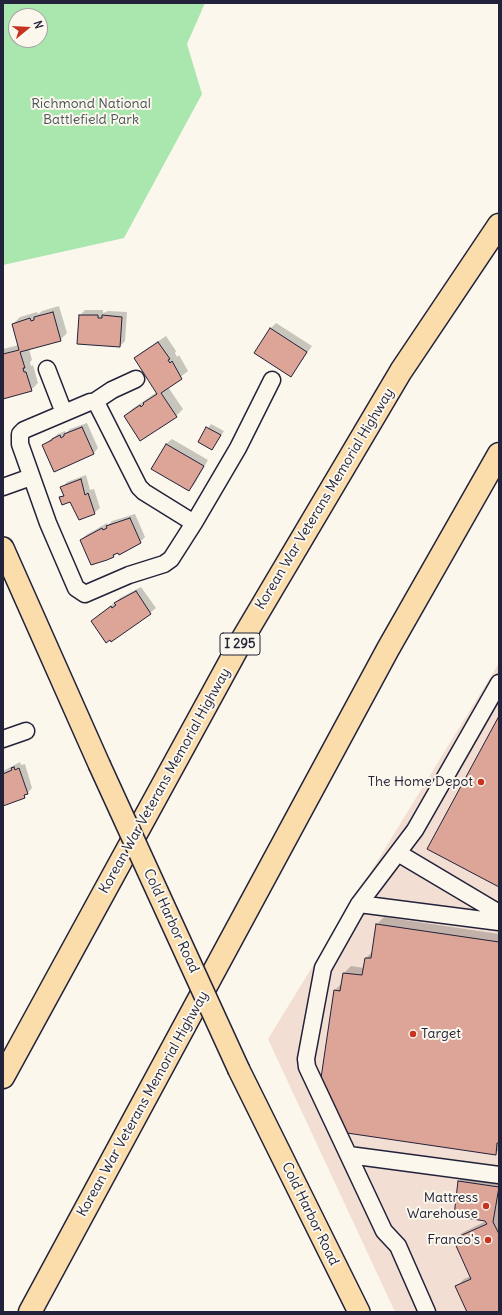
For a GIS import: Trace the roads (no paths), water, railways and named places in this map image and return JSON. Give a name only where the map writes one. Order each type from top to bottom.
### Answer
[{"type":"highway","name":"Korean War Veterans Memorial Highway","points":[[3,1077],[243,638],[400,371],[499,225]]},
{"type":"highway","name":"Korean War Veterans Memorial Highway","points":[[30,1312],[388,649],[499,454]]},
{"type":"main road","name":"Cold Harbor Road","points":[[3,548],[99,764],[239,1070],[359,1312]]},
{"type":"lane","points":[[47,369],[64,413]]},
{"type":"lane","points":[[136,379],[112,390],[94,402],[90,402],[24,430],[20,434],[20,444],[48,523],[76,588],[85,594],[129,575],[164,564],[171,559],[238,448],[272,380]]},
{"type":"lane","points":[[94,402],[97,404],[139,487],[144,492],[194,523]]},
{"type":"lane","points":[[3,487],[31,477]]},
{"type":"lane","points":[[427,1312],[398,1246],[384,1231],[307,1067],[306,1059],[323,968],[359,904],[415,830],[499,683]]},
{"type":"lane","points":[[3,739],[26,731]]},
{"type":"lane","points":[[398,853],[499,913]]},
{"type":"lane","points":[[359,904],[499,922]]},
{"type":"lane","points":[[349,1155],[499,1176]]},
{"type":"place","name":"The Home Depot","points":[[481,782]]},
{"type":"place","name":"Target","points":[[413,1034]]},
{"type":"place","name":"Mattress Warehouse","points":[[486,1206]]},
{"type":"place","name":"Franco's","points":[[488,1240]]},
{"type":"park label","name":"Richmond National Battlefield Park","points":[[91,112]]}]
